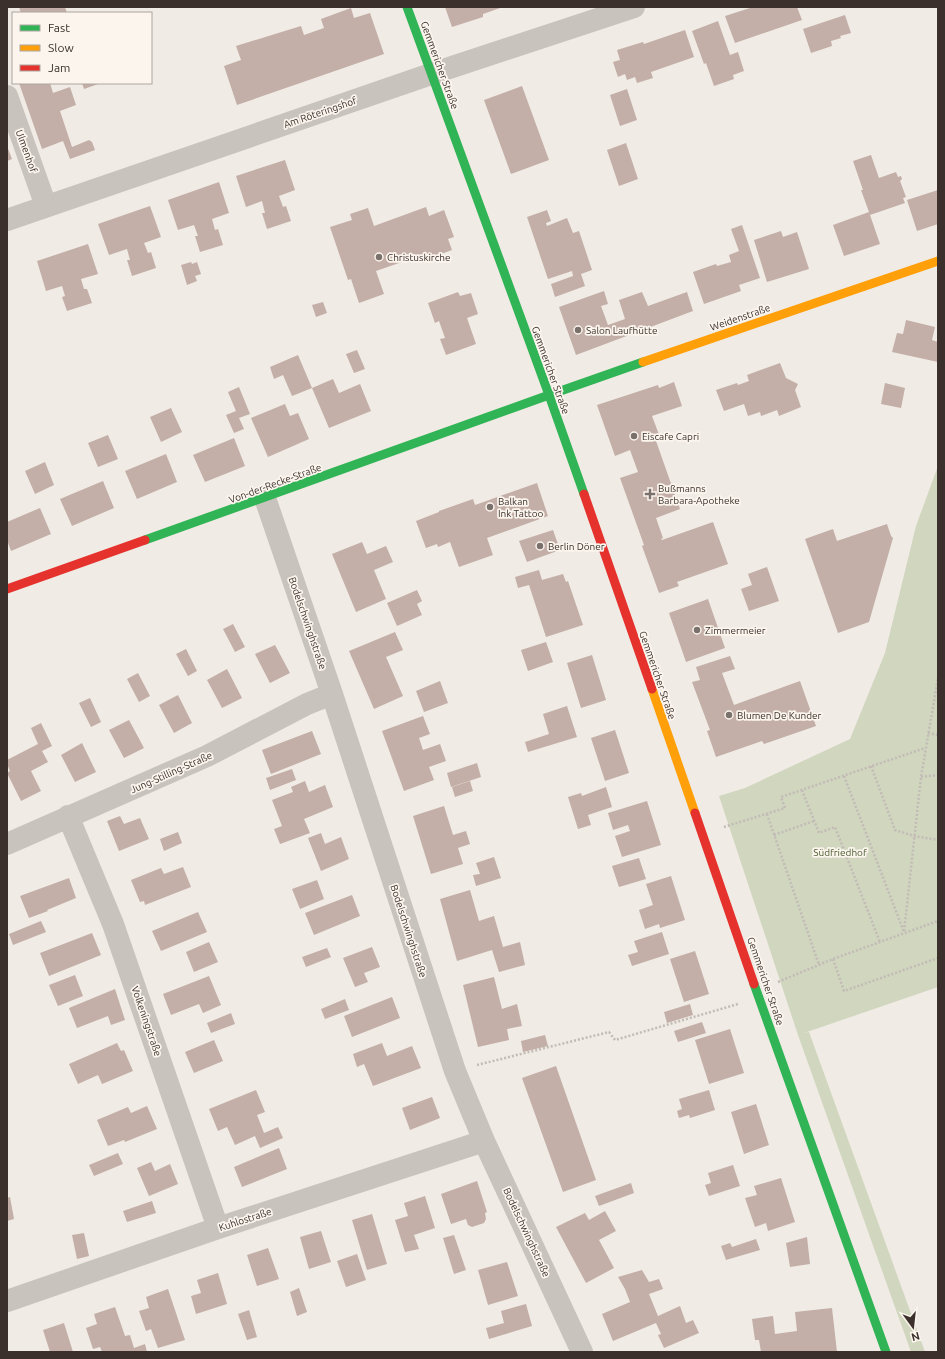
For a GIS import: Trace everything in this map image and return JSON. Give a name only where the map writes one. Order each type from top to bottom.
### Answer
[{"type":"street","name":"Gemmericher Straße","points":[[407,7],[549,395],[759,997],[886,1352]]},
{"type":"street","name":"Am Röteringshof","points":[[7,220],[431,74],[634,7]]},
{"type":"street","name":"Ulmenhof","points":[[7,96],[46,206]]},
{"type":"street","name":"Weidenstraße","points":[[549,395],[938,261]]},
{"type":"street","name":"Von-der-Recke-Straße","points":[[7,589],[265,498],[549,395]]},
{"type":"street","name":"Bodelschwinghstraße","points":[[265,498],[332,694],[455,1071],[484,1141],[582,1352]]},
{"type":"street","name":"Jung-Stilling-Straße","points":[[7,844],[207,756],[307,704],[332,694]]},
{"type":"street","name":"Volkeningstraße","points":[[68,816],[113,924],[218,1228]]},
{"type":"street","name":"Kuhlostraße","points":[[7,1301],[218,1228],[484,1141]]},
{"type":"path","points":[[904,932],[921,777],[938,678]]},
{"type":"path","points":[[928,733],[938,735]]},
{"type":"path","points":[[702,834],[785,808],[782,797],[925,748]]},
{"type":"path","points":[[872,766],[895,830],[914,836],[938,840]]},
{"type":"path","points":[[921,777],[938,775]]},
{"type":"path","points":[[844,776],[904,932]]},
{"type":"path","points":[[802,790],[819,833],[835,827],[880,942]]},
{"type":"path","points":[[767,814],[820,965]]},
{"type":"path","points":[[774,835],[814,821]]},
{"type":"path","points":[[777,982],[904,932],[938,921]]},
{"type":"path","points":[[833,960],[844,991],[938,958]]},
{"type":"path","points":[[455,1071],[609,1032],[616,1040],[759,997]]},
{"type":"green space","name":"Südfriedhof","points":[[938,466],[938,987],[804,1033],[809,1032],[925,1352],[911,1352],[798,1035],[719,796],[745,788],[850,739],[885,653],[916,526]]},
{"type":"building","points":[[19,7],[65,7],[67,12],[21,12]]},
{"type":"building","points":[[445,7],[503,7],[483,14],[483,17],[452,27]]},
{"type":"building","points":[[753,7],[797,7],[802,20],[735,43],[725,16]]},
{"type":"building","points":[[351,8],[354,18],[370,13],[384,54],[237,105],[224,66],[241,60],[236,46],[301,26],[304,35],[324,28],[321,19]]},
{"type":"building","points":[[845,15],[851,33],[840,36],[841,38],[831,41],[832,46],[811,53],[803,29]]},
{"type":"building","points":[[718,21],[730,55],[738,52],[744,71],[733,75],[734,79],[714,86],[692,31]]},
{"type":"building","points":[[685,30],[694,57],[651,72],[653,78],[637,83],[635,77],[627,80],[625,74],[618,77],[613,62],[620,60],[617,50],[643,42],[644,44]]},
{"type":"building","points":[[19,84],[50,84],[53,93],[70,87],[76,105],[60,111],[72,147],[89,140],[92,142],[95,150],[70,159],[63,141],[42,149]]},
{"type":"building","points":[[82,84],[98,84],[84,89]]},
{"type":"building","points":[[522,86],[549,160],[511,174],[484,100]]},
{"type":"building","points":[[627,89],[637,120],[620,126],[610,95]]},
{"type":"building","points":[[626,143],[638,179],[619,186],[607,150]]},
{"type":"building","points":[[7,146],[12,159],[7,161]]},
{"type":"building","points":[[871,155],[879,178],[896,172],[898,177],[901,176],[902,179],[900,181],[906,197],[903,198],[905,203],[870,215],[880,244],[844,256],[833,225],[869,212],[853,161]]},
{"type":"building","points":[[285,160],[295,190],[279,196],[283,207],[286,206],[291,221],[267,229],[262,213],[265,213],[262,201],[246,207],[236,176]]},
{"type":"building","points":[[219,182],[229,213],[212,219],[215,230],[218,229],[223,245],[200,252],[195,236],[198,236],[194,225],[178,230],[168,200]]},
{"type":"building","points":[[938,190],[938,224],[917,231],[907,200]]},
{"type":"building","points":[[150,206],[161,237],[144,243],[148,253],[151,252],[156,268],[132,276],[127,260],[130,260],[127,249],[109,255],[98,224]]},
{"type":"building","name":"Christuskirche","points":[[426,207],[429,216],[444,210],[454,237],[448,239],[452,250],[427,259],[425,254],[376,271],[384,294],[359,303],[351,279],[348,280],[330,227],[352,220],[350,214],[368,208],[374,226]]},
{"type":"building","points":[[547,210],[551,221],[546,223],[547,226],[567,218],[573,233],[579,231],[592,270],[581,274],[585,286],[555,297],[551,284],[573,276],[572,271],[548,279],[527,217]]},
{"type":"building","points":[[742,225],[760,278],[739,285],[741,291],[704,304],[693,272],[716,264],[717,266],[731,262],[729,255],[739,251],[731,229]]},
{"type":"building","points":[[781,231],[783,237],[797,232],[809,269],[767,282],[754,240]]},
{"type":"building","points":[[88,244],[98,274],[81,279],[84,289],[87,289],[92,303],[67,311],[62,297],[65,296],[62,286],[46,291],[37,261]]},
{"type":"building","points":[[191,262],[192,264],[197,262],[201,274],[195,276],[197,281],[187,285],[181,265]]},
{"type":"building","points":[[604,291],[608,304],[601,306],[608,325],[625,319],[619,300],[642,292],[648,306],[687,292],[693,311],[576,355],[559,307]]},
{"type":"building","points":[[458,292],[460,296],[471,293],[478,314],[467,318],[476,344],[446,355],[440,339],[445,338],[439,321],[435,323],[428,303]]},
{"type":"building","points":[[323,302],[327,313],[316,317],[312,305]]},
{"type":"building","points":[[906,320],[935,327],[932,340],[938,342],[938,362],[892,352],[897,333],[903,334]]},
{"type":"building","points":[[357,350],[365,369],[354,373],[346,354]]},
{"type":"building","points":[[298,355],[312,388],[292,396],[283,375],[274,379],[270,367]]},
{"type":"building","points":[[780,363],[786,378],[798,384],[795,390],[801,407],[779,416],[777,410],[761,416],[760,412],[748,416],[744,404],[724,411],[716,390],[737,383],[738,385],[749,381],[747,375]]},
{"type":"building","points":[[333,379],[339,393],[360,384],[371,411],[329,428],[312,388]]},
{"type":"building","points":[[674,382],[682,406],[652,416],[661,440],[656,441],[680,509],[656,518],[663,538],[661,539],[662,540],[713,522],[728,564],[677,582],[679,586],[659,593],[642,546],[644,545],[620,478],[638,472],[630,450],[615,456],[597,405],[658,385],[659,388]]},
{"type":"building","points":[[885,383],[905,388],[901,408],[881,404]]},
{"type":"building","points":[[239,387],[250,414],[239,418],[244,429],[234,433],[226,415],[236,411],[228,392]]},
{"type":"building","points":[[285,404],[290,416],[298,413],[309,439],[268,457],[251,418]]},
{"type":"building","points":[[171,408],[182,432],[161,442],[150,417]]},
{"type":"building","points":[[108,435],[118,459],[98,467],[88,443]]},
{"type":"building","points":[[234,438],[245,466],[205,482],[193,455]]},
{"type":"building","points":[[166,454],[177,482],[137,499],[125,471]]},
{"type":"building","points":[[45,462],[54,485],[35,494],[25,471]]},
{"type":"building","points":[[103,481],[114,508],[72,526],[60,499]]},
{"type":"building","points":[[537,483],[548,516],[487,538],[493,555],[459,567],[450,542],[438,547],[437,544],[426,548],[416,521],[473,499],[475,505]]},
{"type":"building","points":[[40,508],[51,534],[11,551],[7,540],[7,522]]},
{"type":"building","points":[[887,524],[893,538],[869,622],[838,633],[805,539],[833,529],[837,541]]},
{"type":"building","name":"Berlin Döner","points":[[553,530],[560,550],[527,562],[519,541]]},
{"type":"building","points":[[362,542],[367,554],[386,546],[393,562],[374,570],[386,599],[356,612],[332,554]]},
{"type":"building","points":[[767,567],[779,601],[749,611],[741,589],[752,585],[748,574]]},
{"type":"building","points":[[539,570],[542,580],[563,574],[566,582],[568,581],[583,625],[546,637],[529,585],[518,588],[515,577]]},
{"type":"building","points":[[417,590],[422,601],[417,604],[422,615],[397,626],[387,603]]},
{"type":"building","name":"Zimmermeier","points":[[708,599],[725,648],[686,662],[669,613]]},
{"type":"building","points":[[233,624],[245,647],[235,652],[223,629]]},
{"type":"building","points":[[395,632],[403,650],[386,657],[403,696],[374,709],[349,651]]},
{"type":"building","points":[[546,642],[553,662],[528,671],[521,650]]},
{"type":"building","points":[[275,645],[290,673],[270,683],[255,654]]},
{"type":"building","points":[[186,649],[197,671],[188,676],[176,654]]},
{"type":"building","points":[[592,655],[606,700],[581,708],[567,663]]},
{"type":"building","points":[[730,656],[735,669],[722,673],[734,705],[800,681],[816,726],[764,744],[762,741],[716,757],[707,731],[710,730],[692,682],[700,680],[696,667]]},
{"type":"building","points":[[227,669],[242,698],[222,708],[207,680]]},
{"type":"building","points":[[138,673],[150,696],[139,702],[127,679]]},
{"type":"building","points":[[440,681],[448,703],[424,712],[416,691]]},
{"type":"building","points":[[178,695],[192,723],[174,733],[159,705]]},
{"type":"building","points":[[90,698],[101,722],[91,727],[79,703]]},
{"type":"building","points":[[567,706],[577,737],[528,752],[525,742],[549,734],[543,714]]},
{"type":"building","points":[[423,716],[430,734],[419,738],[423,750],[440,744],[446,761],[429,767],[434,780],[404,791],[382,731]]},
{"type":"building","points":[[129,720],[144,748],[124,758],[109,730]]},
{"type":"building","points":[[41,723],[52,746],[42,751],[48,762],[31,771],[41,791],[21,801],[7,773],[10,771],[7,760],[38,744],[31,728]]},
{"type":"building","points":[[615,730],[629,773],[605,781],[591,738]]},
{"type":"building","points":[[312,731],[321,754],[271,774],[262,750]]},
{"type":"building","points":[[82,743],[96,772],[75,782],[61,755]]},
{"type":"building","points":[[477,763],[481,777],[451,787],[447,773]]},
{"type":"building","points":[[292,769],[296,780],[270,790],[266,778]]},
{"type":"building","points":[[305,781],[309,792],[325,785],[333,807],[304,819],[310,833],[280,844],[274,829],[282,826],[272,800],[293,792],[291,787]]},
{"type":"building","points":[[470,781],[473,791],[455,797],[452,787]]},
{"type":"building","points":[[606,787],[612,807],[588,815],[591,825],[578,829],[568,797],[581,793],[582,796]]},
{"type":"building","points":[[647,801],[661,845],[622,857],[615,836],[630,831],[628,825],[613,830],[608,813]]},
{"type":"building","points":[[444,806],[453,835],[466,831],[470,844],[458,848],[463,864],[431,874],[413,816]]},
{"type":"building","points":[[120,816],[124,824],[140,818],[149,839],[119,851],[107,821]]},
{"type":"building","points":[[178,832],[182,843],[164,851],[160,839]]},
{"type":"building","points":[[321,833],[325,844],[341,837],[349,859],[321,871],[308,838]]},
{"type":"building","points":[[494,857],[501,878],[476,886],[473,875],[480,874],[476,863]]},
{"type":"building","points":[[639,858],[646,879],[619,887],[612,866]]},
{"type":"building","points":[[183,867],[191,887],[145,905],[144,901],[140,902],[131,880],[161,868],[164,874]]},
{"type":"building","points":[[671,876],[685,920],[660,928],[659,924],[645,929],[639,910],[653,905],[646,884]]},
{"type":"building","points":[[69,878],[76,898],[29,918],[20,896]]},
{"type":"building","points":[[317,880],[324,899],[300,909],[292,889]]},
{"type":"building","points":[[470,890],[479,921],[494,916],[503,947],[520,942],[525,965],[499,972],[492,950],[457,961],[440,899]]},
{"type":"building","points":[[352,895],[360,916],[314,935],[305,913]]},
{"type":"building","points":[[198,912],[207,932],[161,951],[152,931]]},
{"type":"building","points":[[41,921],[46,932],[13,945],[9,934]]},
{"type":"building","points":[[662,932],[669,954],[632,966],[628,955],[638,952],[634,941]]},
{"type":"building","points":[[92,933],[101,955],[49,976],[40,953]]},
{"type":"building","points":[[209,942],[218,962],[194,972],[186,952]]},
{"type":"building","points":[[372,947],[380,967],[364,973],[368,982],[355,987],[343,958]]},
{"type":"building","points":[[327,948],[331,957],[306,967],[302,957]]},
{"type":"building","points":[[695,951],[709,994],[684,1002],[670,959]]},
{"type":"building","points":[[75,975],[83,996],[58,1006],[49,985]]},
{"type":"building","points":[[209,976],[221,1005],[203,1013],[199,1004],[171,1015],[163,994]]},
{"type":"building","points":[[494,977],[502,1009],[517,1004],[522,1026],[507,1029],[509,1040],[478,1047],[463,985]]},
{"type":"building","points":[[115,989],[125,1020],[111,1025],[108,1016],[77,1028],[69,1008]]},
{"type":"building","points":[[392,997],[400,1018],[352,1037],[344,1016]]},
{"type":"building","points":[[345,999],[349,1010],[325,1019],[321,1009]]},
{"type":"building","points":[[690,1004],[693,1015],[667,1023],[664,1012]]},
{"type":"building","points":[[231,1013],[235,1024],[211,1033],[207,1023]]},
{"type":"building","points":[[702,1022],[706,1033],[678,1042],[674,1031]]},
{"type":"building","points":[[730,1029],[744,1073],[709,1084],[695,1040]]},
{"type":"building","points":[[545,1035],[548,1046],[523,1052],[521,1041]]},
{"type":"building","points":[[214,1040],[223,1061],[194,1073],[185,1052]]},
{"type":"building","points":[[117,1043],[121,1051],[124,1050],[133,1071],[102,1084],[98,1075],[78,1084],[69,1064]]},
{"type":"building","points":[[382,1043],[387,1056],[412,1046],[421,1068],[373,1086],[364,1064],[357,1067],[353,1054]]},
{"type":"building","points":[[556,1066],[596,1180],[563,1192],[522,1078]]},
{"type":"building","points":[[256,1090],[265,1112],[257,1115],[264,1133],[278,1127],[283,1138],[260,1148],[255,1136],[235,1145],[227,1127],[218,1131],[209,1109]]},
{"type":"building","points":[[709,1090],[715,1110],[690,1118],[689,1115],[679,1118],[677,1111],[682,1109],[679,1099]]},
{"type":"building","points":[[432,1097],[440,1118],[410,1130],[402,1108]]},
{"type":"building","points":[[756,1104],[769,1145],[744,1154],[731,1112]]},
{"type":"building","points":[[147,1106],[157,1129],[125,1142],[124,1140],[108,1146],[97,1120],[128,1107],[131,1113]]},
{"type":"building","points":[[279,1148],[287,1169],[242,1187],[234,1167]]},
{"type":"building","points":[[118,1153],[123,1164],[94,1176],[89,1165]]},
{"type":"building","points":[[151,1162],[155,1171],[170,1164],[178,1184],[149,1196],[137,1168]]},
{"type":"building","points":[[733,1165],[740,1186],[709,1196],[705,1185],[711,1183],[708,1173]]},
{"type":"building","points":[[781,1178],[795,1222],[768,1231],[766,1223],[755,1227],[745,1198],[757,1195],[754,1186]]},
{"type":"building","points":[[477,1181],[487,1212],[485,1213],[486,1219],[484,1223],[472,1227],[468,1225],[466,1219],[451,1224],[441,1194]]},
{"type":"building","points":[[631,1183],[634,1193],[599,1206],[595,1196]]},
{"type":"building","points":[[425,1196],[435,1228],[414,1235],[419,1249],[405,1252],[395,1220],[408,1216],[404,1203]]},
{"type":"building","points":[[10,1197],[14,1219],[7,1221],[7,1198]]},
{"type":"building","points":[[152,1201],[156,1213],[127,1222],[123,1211]]},
{"type":"building","points":[[605,1211],[616,1231],[599,1240],[614,1268],[586,1283],[556,1227],[585,1213],[589,1220]]},
{"type":"building","points":[[372,1214],[387,1264],[367,1270],[352,1220]]},
{"type":"building","points":[[321,1231],[331,1262],[309,1269],[300,1237]]},
{"type":"building","points":[[84,1233],[89,1256],[77,1259],[72,1235]]},
{"type":"building","points":[[454,1235],[466,1270],[454,1274],[443,1238]]},
{"type":"building","points":[[807,1237],[810,1264],[790,1267],[786,1243]]},
{"type":"building","points":[[756,1239],[760,1250],[726,1260],[721,1246],[730,1243],[732,1247]]},
{"type":"building","points":[[268,1248],[279,1279],[257,1286],[247,1255]]},
{"type":"building","points":[[357,1254],[366,1280],[346,1287],[337,1261]]},
{"type":"building","points":[[507,1262],[518,1296],[488,1305],[478,1270]]},
{"type":"building","points":[[642,1270],[649,1282],[659,1279],[663,1289],[649,1294],[658,1316],[680,1306],[686,1323],[693,1320],[699,1333],[664,1348],[658,1335],[661,1334],[656,1323],[613,1341],[602,1314],[630,1302],[618,1277]]},
{"type":"building","points":[[218,1273],[227,1304],[196,1314],[191,1296],[201,1293],[197,1280]]},
{"type":"building","points":[[299,1288],[307,1312],[297,1316],[290,1292]]},
{"type":"building","points":[[168,1289],[185,1340],[158,1348],[151,1329],[146,1331],[139,1311],[149,1308],[146,1297]]},
{"type":"building","points":[[526,1304],[532,1326],[489,1339],[486,1328],[504,1323],[501,1311]]},
{"type":"building","points":[[115,1307],[125,1336],[130,1335],[134,1348],[145,1344],[147,1352],[102,1352],[100,1347],[93,1349],[86,1328],[97,1324],[94,1314]]},
{"type":"building","points":[[832,1308],[837,1352],[761,1352],[759,1340],[755,1340],[752,1319],[773,1316],[775,1334],[797,1331],[795,1312]]},
{"type":"building","points":[[249,1310],[257,1337],[247,1340],[238,1314]]},
{"type":"building","points":[[64,1323],[73,1352],[50,1352],[43,1330]]},
{"type":"traffic: fast","points":[[407,7],[584,494]]},
{"type":"traffic: fast","points":[[145,540],[643,362]]},
{"type":"traffic: fast","points":[[754,984],[886,1352]]},
{"type":"traffic: slow","points":[[643,362],[938,261]]},
{"type":"traffic: slow","points":[[652,689],[695,813]]},
{"type":"traffic: jam","points":[[584,494],[652,689]]},
{"type":"traffic: jam","points":[[7,589],[145,540]]},
{"type":"traffic: jam","points":[[695,813],[754,984]]},
{"type":"place","name":"Christuskirche","points":[[379,257]]},
{"type":"place","name":"Salon Laufhütte","points":[[578,330]]},
{"type":"place","name":"Eiscafe Capri","points":[[634,436]]},
{"type":"place","name":"Bußmanns Barbara-Apotheke","points":[[650,494]]},
{"type":"place","name":"Balkan Ink Tattoo","points":[[490,507]]},
{"type":"place","name":"Berlin Döner","points":[[540,546]]},
{"type":"place","name":"Zimmermeier","points":[[697,630]]},
{"type":"place","name":"Blumen De Kunder","points":[[729,715]]}]
